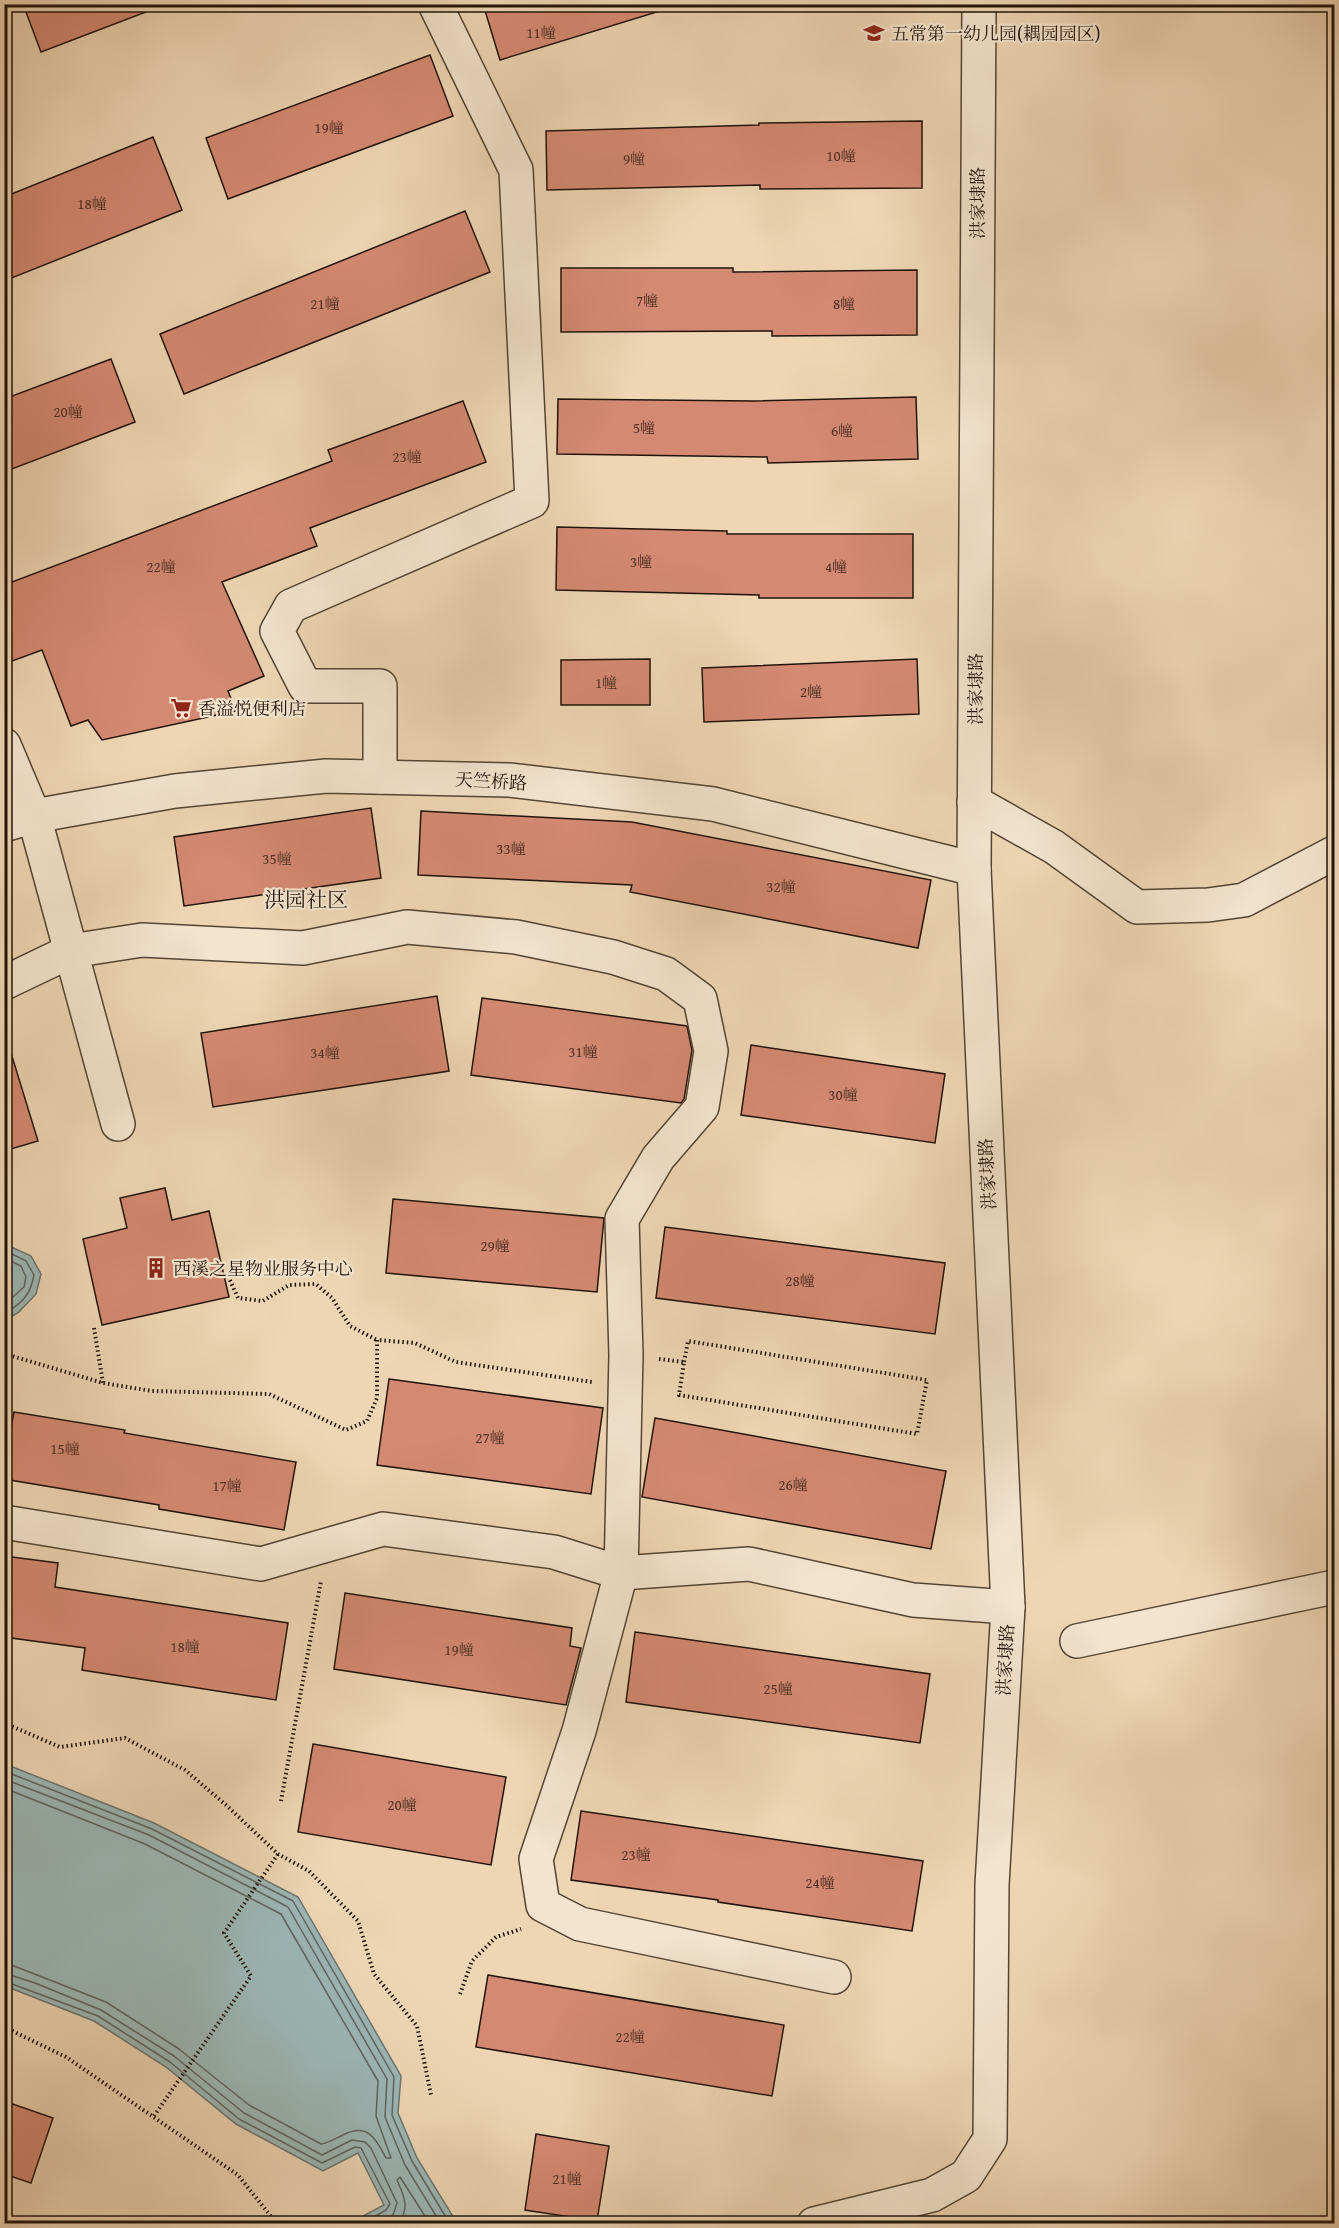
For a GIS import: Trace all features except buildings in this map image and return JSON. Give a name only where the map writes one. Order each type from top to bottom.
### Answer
[{"type":"street","points":[[380,777],[380,686],[305,686],[277,631],[291,606],[532,501],[516,170],[435,4]]},
{"type":"street","name":"洪家埭路","points":[[814,2223],[932,2195],[966,2176],[990,2139],[992,1885],[1008,1607],[974,868],[979,4]]},
{"type":"street","points":[[4,745],[19,820],[71,951],[118,1124]]},
{"type":"street","name":"天竺桥路","points":[[19,820],[175,791],[326,776],[509,780],[713,804],[974,868]]},
{"type":"street","points":[[974,802],[1054,847],[1137,908],[1208,905],[1244,900],[1335,853]]},
{"type":"street","points":[[4,983],[71,951],[142,940],[303,948],[407,927],[516,937],[612,957],[666,974],[700,999],[711,1051],[702,1107],[658,1158],[622,1219],[625,1365],[621,1573],[579,1731],[536,1859],[543,1905],[580,1924],[834,1977]]},
{"type":"street","points":[[4,1522],[261,1564],[384,1529],[554,1552],[621,1573],[748,1564],[913,1600],[1008,1607]]},
{"type":"street","points":[[1077,1641],[1335,1587]]},
{"type":"path","points":[[228,1276],[238,1298],[246,1299],[263,1300],[289,1285],[316,1284],[332,1298],[350,1326],[377,1340],[415,1343],[456,1362],[591,1382],[625,1365],[684,1362]]},
{"type":"path","points":[[94,1328],[103,1383]]},
{"type":"path","points":[[4,1357],[12,1356],[103,1383],[152,1391],[269,1394],[346,1430],[367,1421],[377,1398],[377,1340]]},
{"type":"path","points":[[688,1341],[927,1380],[917,1434],[679,1395],[684,1362],[688,1341]]},
{"type":"path","points":[[281,1801],[327,1545]]},
{"type":"path","points":[[4,1723],[60,1747],[125,1738],[185,1770],[278,1854],[309,1871],[358,1921],[374,1974],[417,2026],[431,2094]]},
{"type":"path","points":[[154,2116],[251,1976],[224,1933],[278,1854]]},
{"type":"path","points":[[460,1994],[472,1961],[496,1937],[531,1925],[568,1918]]},
{"type":"path","points":[[4,2027],[66,2057],[238,2175],[277,2223]]},
{"type":"water","points":[[5,1244],[31,1256],[41,1274],[36,1294],[19,1312],[5,1321]]},
{"type":"water","points":[[5,1764],[154,1823],[298,1897],[401,2076],[398,2113],[417,2158],[457,2223],[350,2223],[384,2205],[358,2153],[323,2171],[236,2124],[166,2067],[94,2021],[5,1986]]},
{"type":"place","name":"五常第一幼儿园(耦园园区)","points":[[874,33]]},
{"type":"place","name":"香溢悦便利店","points":[[181,708]]},
{"type":"place","name":"西溪之星物业服务中心","points":[[156,1268]]},
{"type":"district","name":"洪园社区","points":[[306,899]]}]
